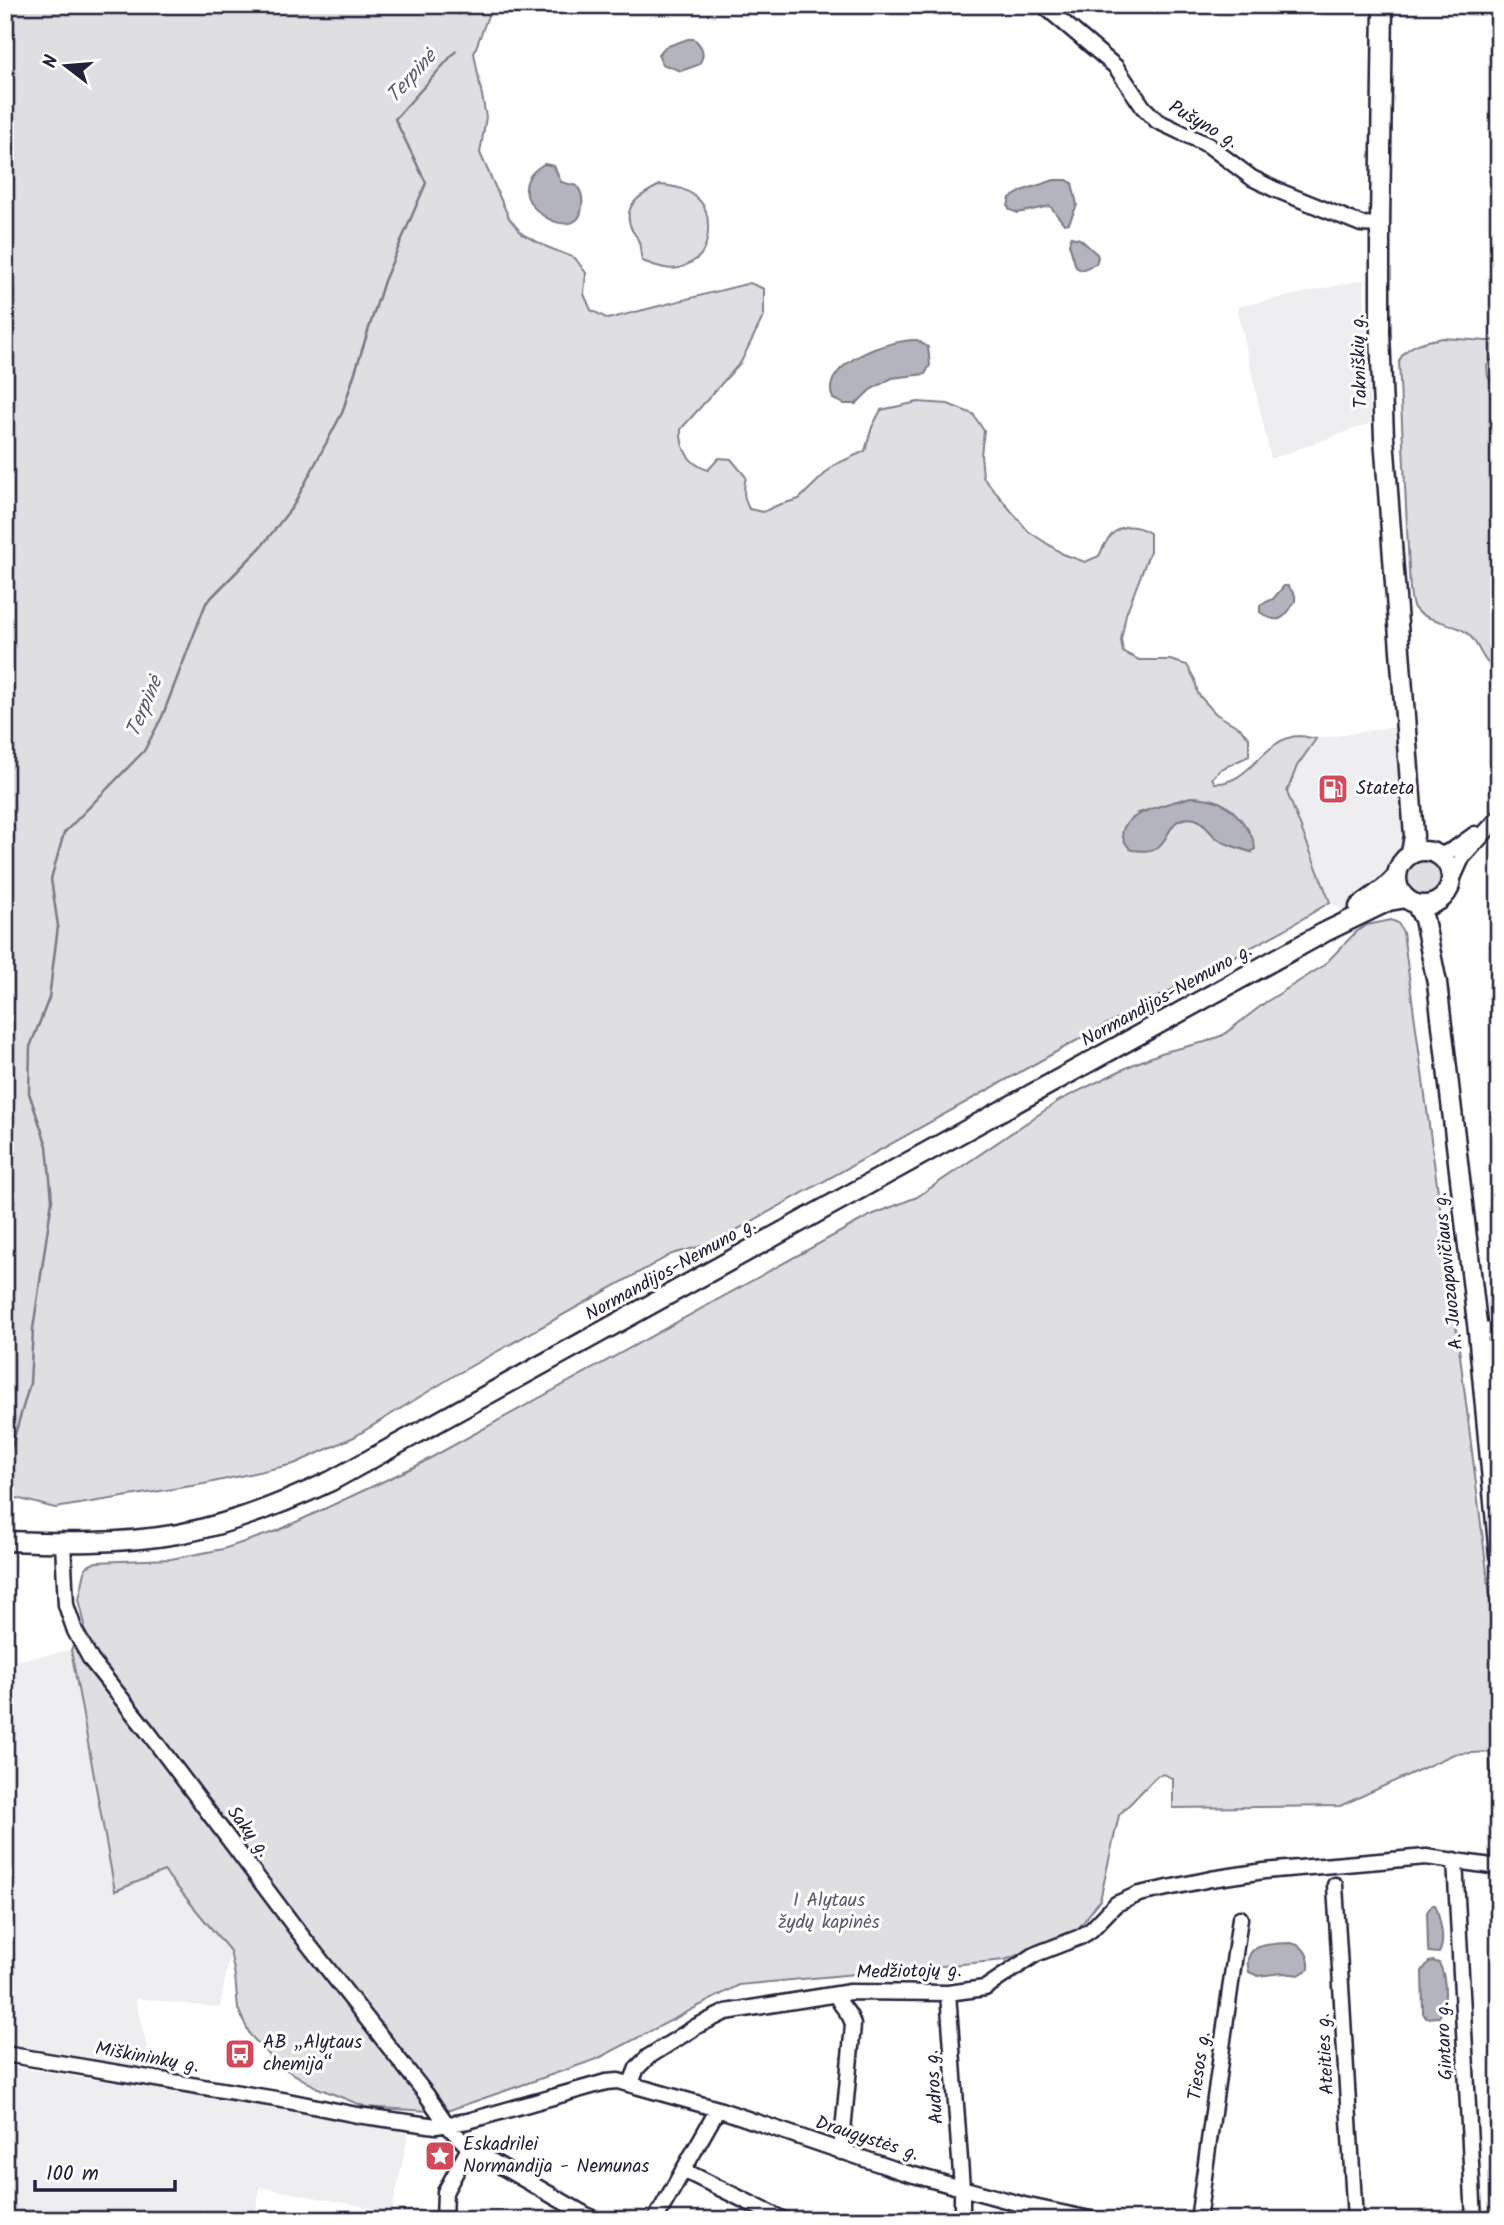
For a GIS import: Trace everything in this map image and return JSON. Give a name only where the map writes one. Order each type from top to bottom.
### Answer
[{"type":"main road","name":"Takniškių g.","points":[[1384,5],[1380,332],[1390,539],[1406,714]]},
{"type":"main road","points":[[1406,714],[1417,772],[1422,835],[1426,844],[1447,862],[1452,880],[1450,889],[1437,902],[1427,905],[1411,901],[1399,888],[1399,867],[1412,853],[1422,850],[1436,853]]},
{"type":"main road","points":[[1406,714],[1414,836],[1412,853]]},
{"type":"main road","name":"Normandijos-Nemuno g.","points":[[1325,932],[1385,888],[1397,876]]},
{"type":"main road","name":"Normandijos-Nemuno g.","points":[[5,1541],[124,1541],[179,1534],[258,1512],[331,1482],[1325,932],[1389,901],[1411,901]]},
{"type":"main road","name":"A. Juozapavičiaus g.","points":[[1411,901],[1424,919],[1437,983],[1478,1332],[1499,1555]]},
{"type":"main road","name":"A. Juozapavičiaus g.","points":[[1437,902],[1437,983]]},
{"type":"street","name":"Pušyno g.","points":[[1043,5],[1116,67],[1143,107],[1157,121],[1208,145],[1252,178],[1274,189],[1361,224],[1380,225]]},
{"type":"street","points":[[1436,853],[1454,849],[1499,817]]},
{"type":"street","points":[[1452,880],[1462,858],[1499,817]]},
{"type":"street","points":[[1478,1332],[1499,1328]]},
{"type":"street","name":"Sakų g.","points":[[63,1543],[66,1605],[75,1631],[90,1660],[426,2094],[447,2126],[469,2148],[595,2220]]},
{"type":"street","name":"Medžiotojų g.","points":[[631,2083],[637,2068],[648,2057],[697,2026],[726,2012],[867,1991],[948,1993],[985,1988],[1037,1954],[1080,1937],[1091,1930],[1116,1904],[1139,1894],[1264,1871],[1426,1857],[1499,1867]]},
{"type":"street","name":"Gintaro g.","points":[[1455,1860],[1474,2220]]},
{"type":"street","name":"Ateities g.","points":[[1335,1885],[1355,2220]]},
{"type":"street","name":"Tiesos g.","points":[[1198,2220],[1240,1918]]},
{"type":"street","name":"Audros g.","points":[[948,1993],[962,2188],[962,2209],[958,2220]]},
{"type":"street","points":[[836,1995],[838,2002],[851,2015],[853,2025],[841,2152]]},
{"type":"street","name":"Miškininkų g.","points":[[5,2054],[423,2126],[447,2126]]},
{"type":"street","points":[[447,2126],[606,2082],[631,2083]]},
{"type":"street","name":"Draugystės g.","points":[[631,2083],[718,2109],[841,2152],[962,2188],[1095,2220]]},
{"type":"street","points":[[655,2220],[718,2109]]},
{"type":"street","points":[[444,2220],[445,2192],[469,2148]]},
{"type":"street","points":[[683,2170],[784,2220]]},
{"type":"shaded area","points":[[694,39],[700,45],[703,55],[698,65],[681,71],[662,64],[658,55],[665,47]]},
{"type":"shaded area","points":[[544,164],[554,166],[561,182],[579,188],[582,206],[577,219],[567,223],[554,221],[541,214],[531,203],[526,191],[529,177]]},
{"type":"shaded area","points":[[1054,180],[1067,180],[1072,183],[1077,205],[1069,223],[1064,224],[1050,206],[1018,213],[1010,210],[1010,198],[1024,190]]},
{"type":"shaded area","points":[[1071,237],[1080,239],[1097,254],[1096,264],[1081,270],[1076,267],[1069,244]]},
{"type":"shaded area","points":[[1364,280],[1371,423],[1271,459],[1237,307]]},
{"type":"shaded area","points":[[917,340],[928,347],[930,365],[925,374],[892,378],[870,390],[856,404],[844,404],[833,399],[831,386],[836,374],[846,364],[875,349]]},
{"type":"shaded area","points":[[1284,586],[1288,586],[1295,595],[1295,601],[1288,612],[1280,618],[1272,619],[1260,612],[1260,605],[1273,599]]},
{"type":"shaded area","points":[[1402,726],[1408,849],[1384,885],[1344,911],[1330,902],[1287,792],[1297,766],[1316,739]]},
{"type":"shaded area","points":[[1191,797],[1205,798],[1225,805],[1243,822],[1255,849],[1251,852],[1227,844],[1215,837],[1201,822],[1187,818],[1172,827],[1158,847],[1131,850],[1123,838],[1123,828],[1130,820],[1154,808]]},
{"type":"shaded area","points":[[71,1650],[115,1891],[164,1871],[230,1951],[220,2008],[135,1998],[147,2048],[141,2067],[5,2047],[5,1663]]},
{"type":"shaded area","points":[[1432,1905],[1437,1909],[1442,1931],[1439,1953],[1429,1952],[1428,1949],[1427,1912]]},
{"type":"shaded area","points":[[1291,1943],[1305,1952],[1309,1969],[1299,1975],[1283,1973],[1258,1976],[1249,1972],[1249,1955],[1254,1950],[1267,1945]]},
{"type":"shaded area","points":[[1433,1961],[1439,1963],[1441,1969],[1445,1998],[1439,2017],[1426,2018],[1423,2013],[1422,1971]]},
{"type":"shaded area","points":[[5,2066],[274,2107],[409,2131],[392,2212],[260,2187],[254,2220],[5,2220]]},
{"type":"green space","points":[[5,5],[488,5],[489,13],[474,53],[486,117],[480,153],[509,218],[522,234],[575,258],[586,273],[584,294],[591,310],[608,319],[750,283],[764,289],[764,315],[741,362],[681,429],[682,443],[691,460],[708,470],[719,458],[731,459],[746,477],[744,493],[749,509],[763,512],[799,499],[834,465],[865,451],[872,427],[881,410],[918,402],[948,404],[973,414],[984,431],[981,454],[983,477],[1028,531],[1063,554],[1085,562],[1099,556],[1107,540],[1118,530],[1132,526],[1150,533],[1150,551],[1126,614],[1121,640],[1123,652],[1139,660],[1170,660],[1187,665],[1195,680],[1198,694],[1216,714],[1240,728],[1249,738],[1249,756],[1221,769],[1212,778],[1215,783],[1238,777],[1276,744],[1287,738],[1299,736],[1316,739],[1297,766],[1287,792],[1330,902],[1284,930],[1092,1032],[713,1243],[672,1254],[457,1374],[354,1437],[294,1464],[204,1484],[55,1508],[5,1495]],"holes":[[[1191,797],[1202,798],[1251,852],[1223,841],[1194,818],[1171,825],[1138,813]]]},
{"type":"green space","points":[[660,185],[676,187],[691,194],[704,206],[708,219],[708,234],[702,253],[692,262],[674,269],[642,261],[639,242],[629,221],[631,207],[635,202]]},
{"type":"green space","points":[[1443,338],[1499,340],[1499,358],[1491,360],[1487,366],[1488,377],[1499,389],[1499,670],[1489,664],[1467,633],[1422,615],[1411,600],[1399,361],[1412,347]]},
{"type":"green space","points":[[1425,859],[1439,864],[1444,878],[1439,892],[1425,897],[1411,892],[1406,878],[1411,864]]},
{"type":"green space","name":"I Alytaus žydų kapinės","points":[[1391,920],[1398,923],[1403,932],[1499,1669],[1499,1842],[1489,1752],[1454,1754],[1340,1806],[1173,1808],[1173,1779],[1164,1774],[1157,1776],[1119,1815],[1100,1900],[1075,1933],[1005,1960],[739,1985],[597,2059],[444,2112],[366,2107],[318,2088],[280,2066],[250,2035],[238,2009],[230,1951],[164,1871],[115,1891],[71,1650],[85,1625],[79,1599],[86,1567],[96,1562],[171,1559],[223,1549],[277,1531],[416,1466],[869,1216],[917,1197],[1060,1100],[1164,1052],[1223,1035],[1266,1002],[1323,966],[1356,932],[1367,925]]},
{"type":"waterway","name":"Terpinė","points":[[459,14],[460,5]]},
{"type":"waterway","name":"Terpinė","points":[[5,1469],[30,1383],[33,1329],[52,1200],[47,1146],[29,1093],[30,1047],[49,998],[58,926],[51,879],[64,833],[144,751],[162,717],[206,603],[261,547],[293,506],[342,413],[384,281],[426,183],[395,119],[456,51]]},
{"type":"place","name":"Stateta","points":[[1333,789]]},
{"type":"place","name":"AB „Alytaus chemija“","points":[[240,2054]]},
{"type":"place","name":"Eskadrilei Normandija - Nemunas","points":[[440,2156]]}]
